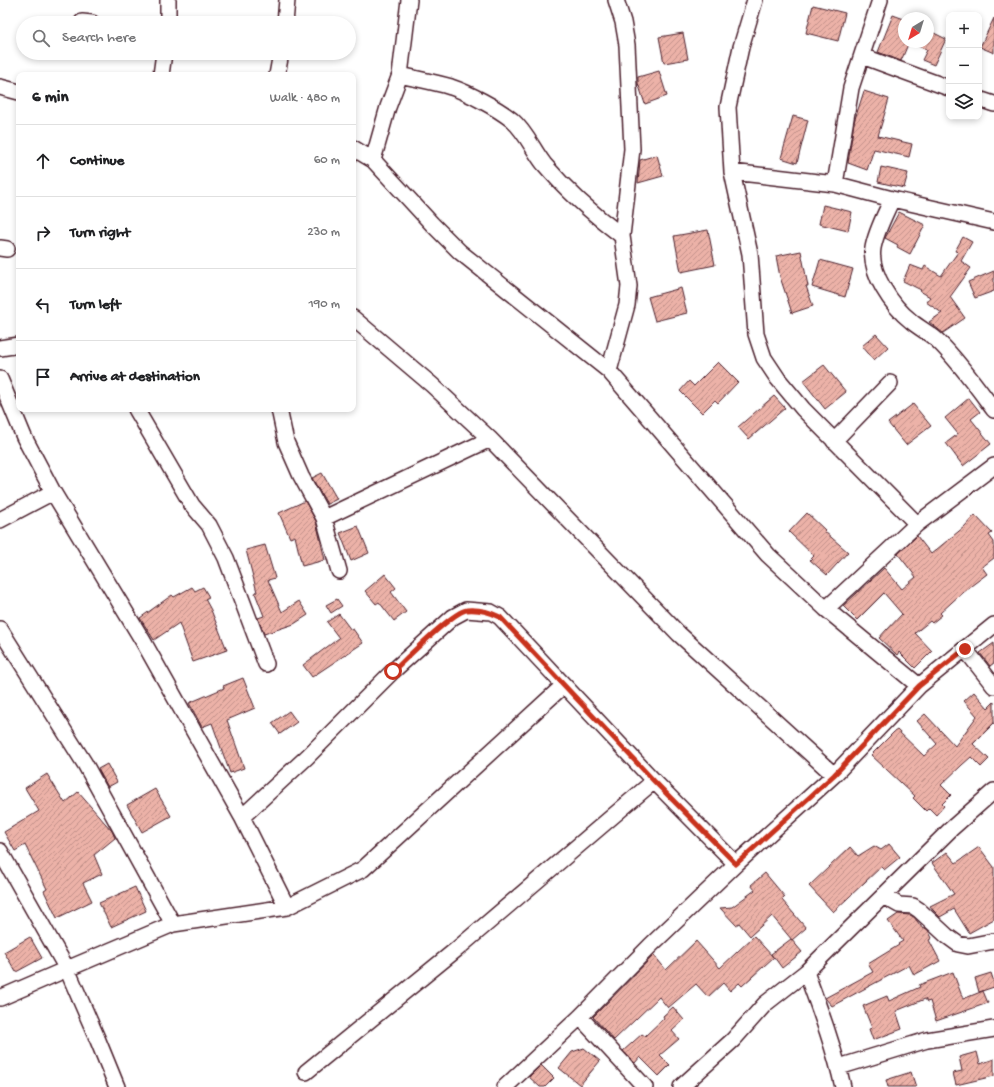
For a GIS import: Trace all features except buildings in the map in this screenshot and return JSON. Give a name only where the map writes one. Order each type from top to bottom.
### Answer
[{"type":"street","points":[[168,0],[168,16]]},
{"type":"street","points":[[286,16],[287,0]]},
{"type":"street","points":[[373,160],[390,102],[400,75],[409,0]]},
{"type":"street","points":[[609,370],[627,305],[629,286],[622,236],[632,149],[627,45],[623,22],[616,0]]},
{"type":"street","points":[[755,0],[741,47],[728,107],[732,172],[750,254],[756,334],[764,358],[803,409],[918,524]]},
{"type":"street","points":[[835,184],[851,88],[880,0]]},
{"type":"street","points":[[862,56],[946,87]]},
{"type":"street","points":[[161,72],[163,60]]},
{"type":"street","points":[[278,72],[280,60]]},
{"type":"street","points":[[400,75],[450,87],[468,94],[512,120],[519,126],[544,164],[570,191],[622,236]]},
{"type":"street","points":[[0,86],[16,91]]},
{"type":"street","points":[[982,99],[994,104]]},
{"type":"street","points":[[356,150],[373,160],[460,252],[609,370],[768,554],[826,609],[919,686]]},
{"type":"street","points":[[732,172],[835,184],[892,199],[994,222]]},
{"type":"street","points":[[892,199],[873,248],[874,269],[896,307],[911,322],[940,342],[994,410]]},
{"type":"street","points":[[356,321],[432,385],[490,439],[679,634],[834,775]]},
{"type":"street","points":[[0,348],[16,345]]},
{"type":"street","points":[[0,379],[24,438],[53,492],[143,641],[242,817],[287,907]]},
{"type":"street","points":[[834,440],[890,383]]},
{"type":"street","points":[[138,412],[192,505],[209,525],[226,558],[266,664]]},
{"type":"street","points":[[280,412],[286,442],[301,476],[324,518],[338,571]]},
{"type":"street","points":[[324,518],[490,439]]},
{"type":"street","points":[[826,609],[918,524],[994,466]]},
{"type":"street","points":[[0,520],[53,492]]},
{"type":"street","points":[[242,817],[307,757],[403,662],[453,617],[466,610],[491,612],[500,617],[654,781],[736,864]]},
{"type":"street","points":[[505,1087],[580,1017],[650,946],[736,864],[834,775],[919,686],[994,625]]},
{"type":"street","points":[[0,629],[85,764],[173,924]]},
{"type":"street","points":[[965,649],[994,686]]},
{"type":"street","points":[[0,998],[173,924],[287,907],[354,874],[368,865],[564,685]]},
{"type":"street","points":[[306,1072],[457,949],[654,781]]},
{"type":"street","points":[[681,1087],[733,1040],[769,1000],[806,972],[951,829],[994,791]]},
{"type":"street","points":[[0,851],[67,969],[98,1038],[117,1087]]},
{"type":"street","points":[[884,896],[899,905],[913,906],[958,944],[968,946],[994,941]]},
{"type":"street","points":[[806,972],[825,1022],[839,1067],[843,1087]]},
{"type":"street","points":[[580,1017],[645,1087]]},
{"type":"street","points":[[839,1067],[927,1040],[994,1029]]},
{"type":"route","points":[[393,671],[453,617],[466,610],[491,612],[500,617],[654,781],[736,864],[834,775],[919,686],[965,649]]}]
